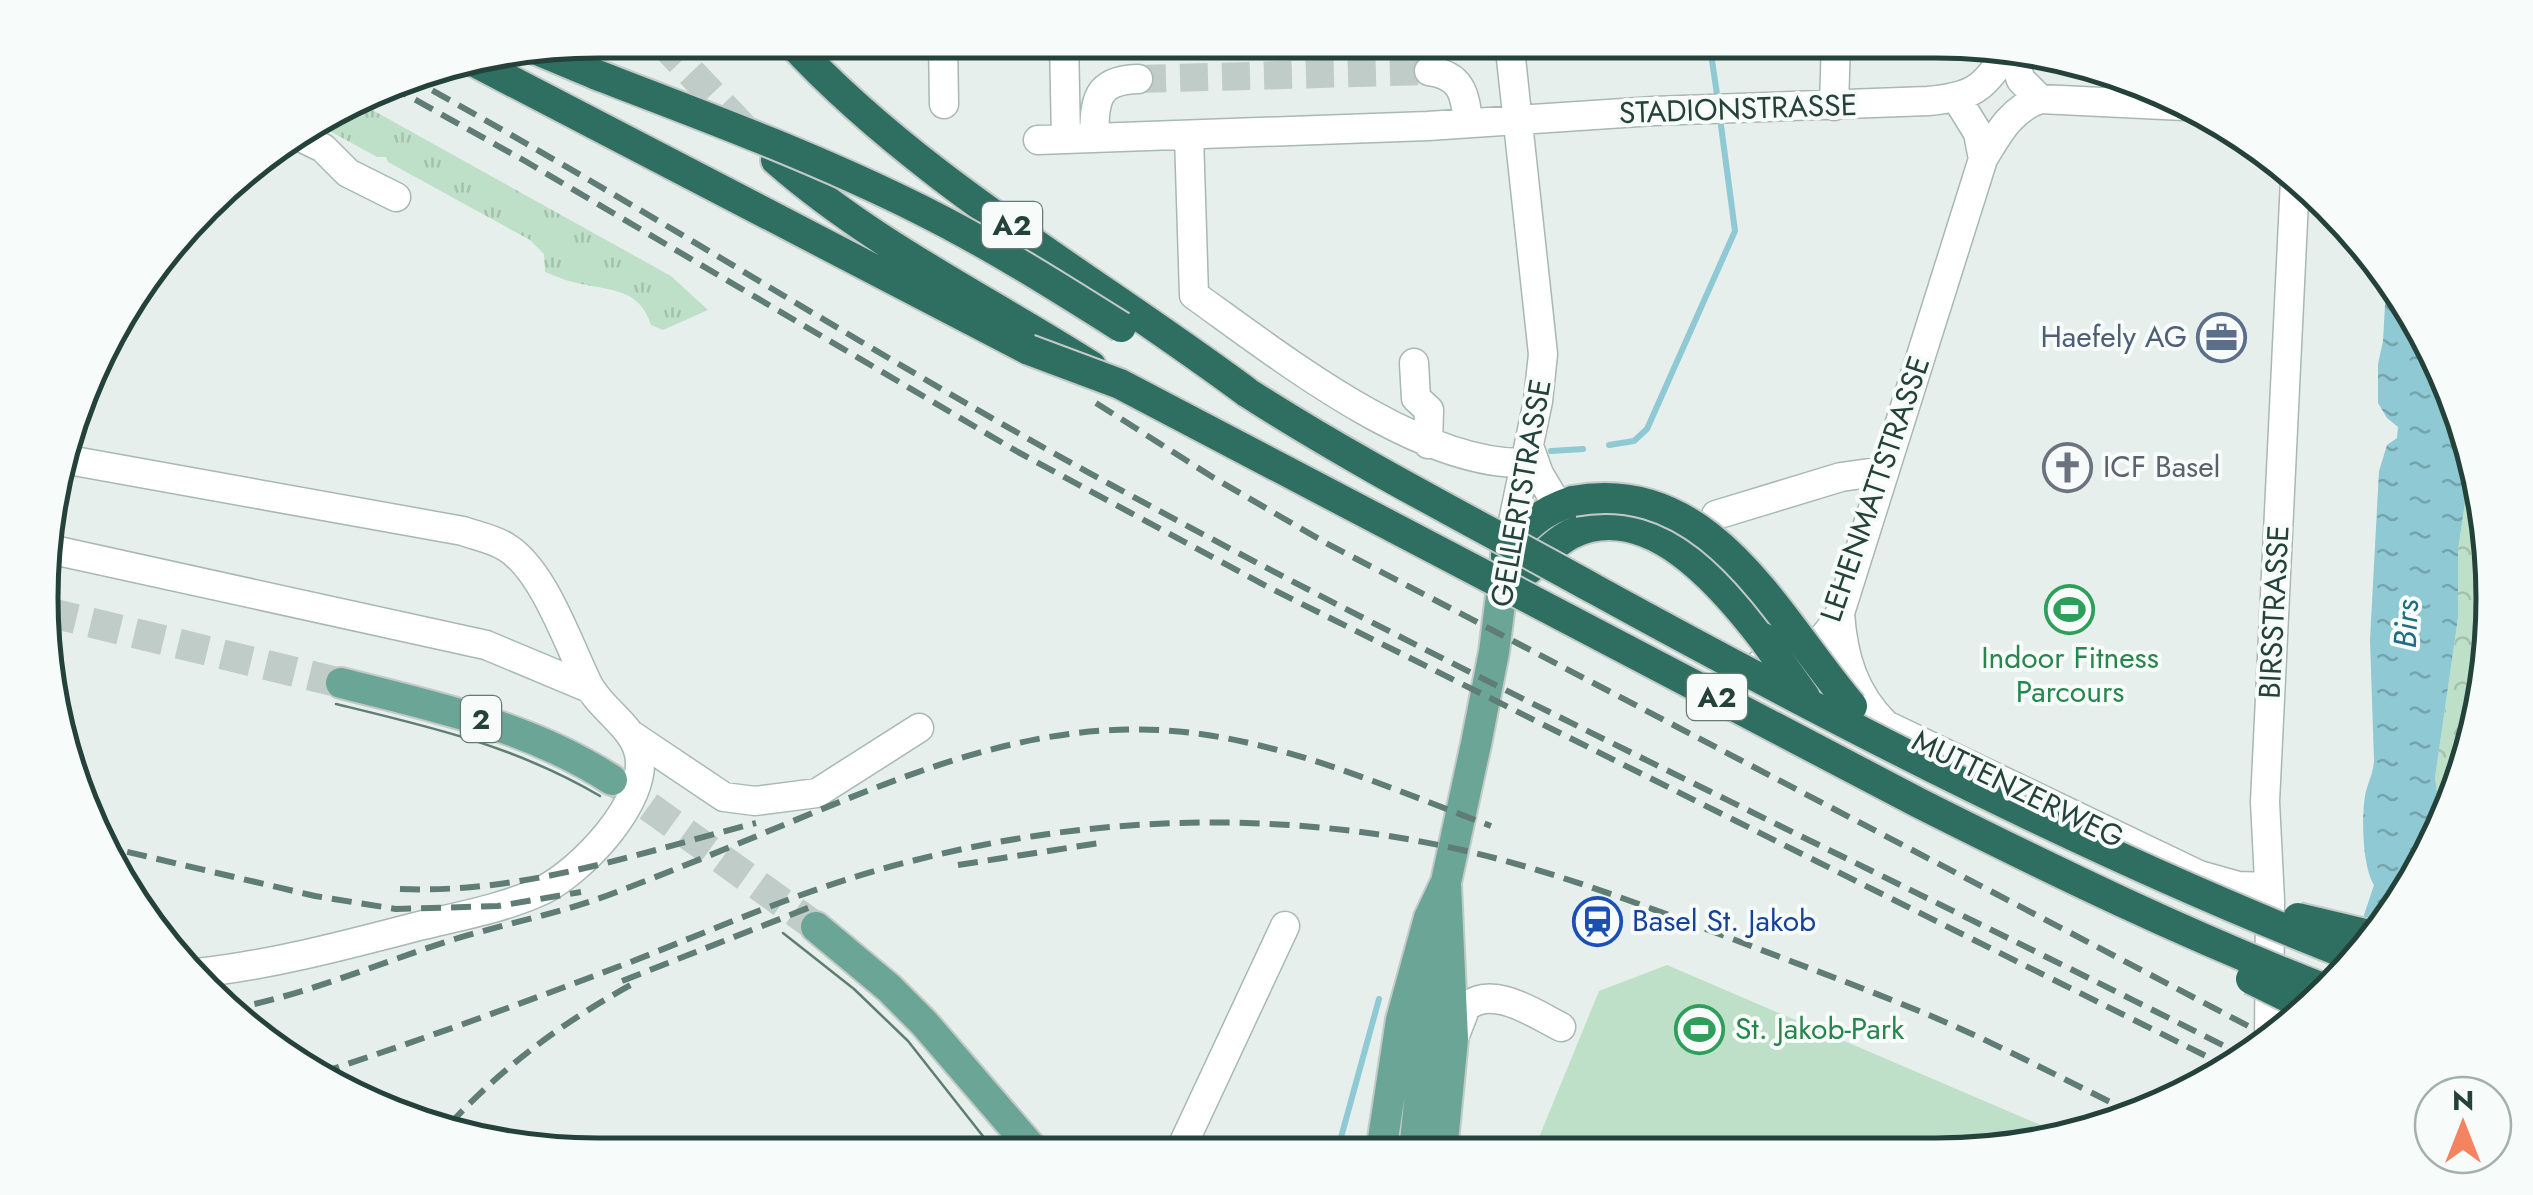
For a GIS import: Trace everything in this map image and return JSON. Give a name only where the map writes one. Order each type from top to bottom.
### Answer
[{"type":"highway","name":"A2","points":[[807,58],[905,146],[1248,393],[1400,483],[1822,710],[2115,856],[2343,952]]},
{"type":"highway","points":[[559,59],[810,159],[926,212],[1182,362],[1248,393]]},
{"type":"highway","points":[[488,69],[1036,342]]},
{"type":"highway","points":[[776,160],[886,244],[1036,342]]},
{"type":"highway","name":"A2","points":[[1036,342],[1919,803],[2151,916],[2312,983]]},
{"type":"highway","points":[[2295,1000],[1919,811],[1859,764],[1834,737],[1723,587],[1694,561],[1645,534],[1616,528],[1587,529],[1518,562],[1520,532],[1566,503],[1599,496],[1626,497],[1662,508],[1702,529],[1739,563],[1852,706],[1873,723],[1916,748],[2161,867],[2280,913],[2359,932]]},
{"type":"main road","name":"GELLERTSTRASSE","points":[[1383,1138],[1402,1020],[1429,918],[1446,882],[1502,600],[1518,562]]},
{"type":"main road","name":"2","points":[[341,684],[495,723],[560,750],[612,780]]},
{"type":"main road","name":"GELLERTSTRASSE","points":[[1443,1138],[1454,1039],[1446,882]]},
{"type":"main road","points":[[1415,1138],[1430,985],[1446,882]]},
{"type":"main road","points":[[816,927],[889,988],[1022,1138]]},
{"type":"street","points":[[943,58],[944,104]]},
{"type":"street","name":"STADIONSTRASSE","points":[[1062,58],[1052,140],[1957,98]]},
{"type":"street","name":"GELLERTSTRASSE","points":[[1511,58],[1543,354],[1527,454],[1518,562]]},
{"type":"street","points":[[1834,106],[1835,58]]},
{"type":"street","points":[[1984,159],[1978,132],[1957,98],[1988,81],[2002,62]]},
{"type":"street","points":[[2013,63],[2021,80],[2040,99],[2155,105]]},
{"type":"street","points":[[1430,71],[1448,75],[1460,85],[1468,122]]},
{"type":"street","points":[[1094,138],[1096,100],[1102,91],[1116,82],[1138,79]]},
{"type":"street","name":"LEHENMATTSTRASSE","points":[[1518,562],[1566,567],[1734,660],[1748,664],[1793,661],[1818,644],[1840,613],[1984,159],[2010,118],[2040,99]]},
{"type":"street","points":[[1189,136],[1194,295],[1362,408],[1428,444],[1474,459],[1527,454],[1539,474],[1566,503]]},
{"type":"street","points":[[309,141],[323,148],[348,173],[396,197]]},
{"type":"street","name":"BIRSSTRASSE","points":[[2268,1023],[2269,887],[2264,802],[2294,194]]},
{"type":"street","points":[[1414,363],[1416,398],[1429,410],[1428,444]]},
{"type":"street","points":[[75,461],[463,531],[507,547],[542,586],[589,688],[633,736],[724,797],[755,801],[817,793],[918,728]]},
{"type":"street","points":[[1716,516],[1842,477],[1884,471]]},
{"type":"street","points":[[60,551],[486,645],[589,688]]},
{"type":"street","name":"MUTTENZERWEG","points":[[1840,613],[1855,684],[1868,708],[1886,725],[2199,876],[2238,886],[2269,887]]},
{"type":"street","points":[[208,971],[345,945],[498,906],[541,890],[571,872],[629,804],[638,780],[640,756],[633,736]]},
{"type":"street","points":[[1186,1138],[1285,926]]},
{"type":"street","points":[[1452,979],[1510,990],[1535,1004],[1561,1027],[1508,1002],[1484,998],[1466,1007],[1454,1039]]},
{"type":"green space","points":[[370,108],[671,276],[708,310],[663,330],[651,325],[631,297],[545,272],[544,254],[530,240],[388,162],[386,157],[377,157],[327,130]]},
{"type":"green space","points":[[2466,497],[2476,598],[2471,668],[2457,737],[2438,795],[2435,778],[2458,618],[2458,550]]},
{"type":"green space","name":"St. Jakob-Park","points":[[1667,965],[2044,1126],[1936,1138],[1539,1138],[1599,991]]},
{"type":"water","name":"Birs","points":[[2385,299],[2434,391],[2466,497],[2458,550],[2458,618],[2435,778],[2438,795],[2403,868],[2366,923],[2363,918],[2374,885],[2367,865],[2363,825],[2364,801],[2374,761],[2370,640],[2379,471],[2387,445],[2397,438],[2398,427],[2378,403],[2378,364]]},
{"type":"waterway","points":[[1712,58],[1718,101]]},
{"type":"waterway","points":[[1609,445],[1634,441],[1647,429],[1735,231],[1720,118]]},
{"type":"waterway","points":[[1551,451],[1583,449]]},
{"type":"waterway","points":[[1341,1138],[1379,999]]},
{"type":"tunnel","points":[[677,58],[751,136]]},
{"type":"tunnel","points":[[1138,79],[1429,71]]},
{"type":"tunnel","points":[[58,615],[341,683]]},
{"type":"tunnel","points":[[612,780],[816,927]]},
{"type":"tram line","points":[[336,704],[504,751],[600,796]]},
{"type":"tram line","points":[[783,933],[854,989],[908,1041],[984,1138]]},
{"type":"railway","points":[[424,86],[1104,481],[1529,702],[2231,1049]]},
{"type":"railway","points":[[405,94],[1018,452],[1268,587],[2214,1060]]},
{"type":"railway","points":[[1096,403],[1326,543],[2257,1031]]},
{"type":"railway","points":[[245,1006],[455,939],[594,900],[937,766],[980,752],[1068,734],[1159,730],[1244,742],[1328,765],[1491,826]]},
{"type":"railway","points":[[334,1068],[872,872],[982,845],[1056,833],[1207,822],[1358,832],[1432,844],[1568,880],[1926,1014],[2117,1106]]},
{"type":"railway","points":[[400,889],[446,889],[536,878],[756,823]]},
{"type":"railway","points":[[958,865],[1106,842]]},
{"type":"railway","points":[[121,850],[315,896],[396,909],[498,906],[581,892]]},
{"type":"railway","points":[[622,981],[813,906]]},
{"type":"railway","points":[[456,1118],[537,1045],[638,981]]},
{"type":"place","name":"Haefely AG","points":[[2222,337]]},
{"type":"place","name":"ICF Basel","points":[[2068,467]]},
{"type":"place","name":"Indoor Fitness Parcours","points":[[2070,609]]},
{"type":"place","name":"Basel St. Jakob","points":[[1597,921]]},
{"type":"place","name":"St. Jakob-Park","points":[[1700,1029]]}]
